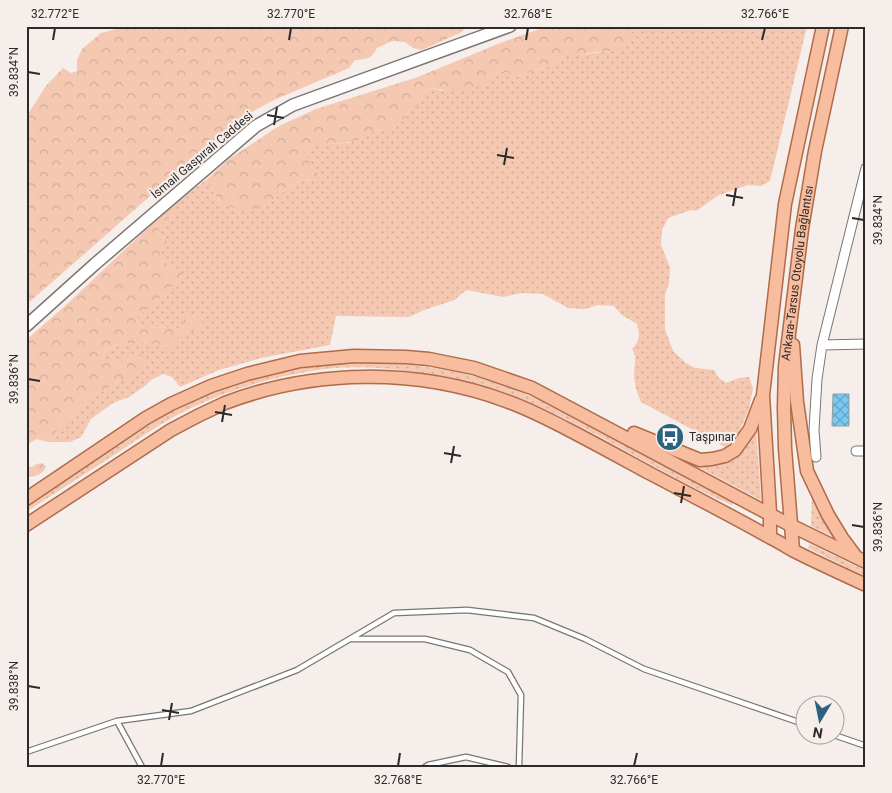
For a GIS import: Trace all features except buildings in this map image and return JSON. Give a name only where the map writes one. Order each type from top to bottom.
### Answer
[{"type":"main road","name":"İsmail Gaspıralı Caddesi","points":[[26,326],[95,264],[256,126],[293,105],[510,26]]},
{"type":"main road","name":"Ankara-Tarsus Otoyolu Bağlantısı","points":[[770,537],[763,395],[785,204],[823,26]]},
{"type":"main road","name":"Ankara-Tarsus Otoyolu Bağlantısı","points":[[793,550],[785,448],[785,366],[802,229],[842,26]]},
{"type":"main road","points":[[791,315],[797,402],[807,471],[831,521],[842,538],[862,560]]},
{"type":"main road","points":[[26,499],[146,418],[171,404],[203,390],[247,374],[300,361],[354,356],[406,357],[474,368],[532,388],[790,525],[862,560]]},
{"type":"main road","points":[[26,525],[164,434],[226,403],[301,383],[384,377],[422,380],[453,386],[493,396],[520,406],[554,422],[793,550],[866,586]]},
{"type":"main road","points":[[553,398],[700,460],[712,460],[725,456],[735,450],[750,429],[763,395]]},
{"type":"street","points":[[816,457],[814,430],[817,379],[822,345],[866,168]]},
{"type":"street","points":[[822,345],[866,344]]},
{"type":"street","points":[[856,451],[866,451]]},
{"type":"lane","points":[[26,752],[117,721],[191,711],[297,670],[394,612],[467,610],[534,618],[584,639],[644,670],[794,721]]},
{"type":"lane","points":[[349,639],[425,639],[470,650],[508,672],[521,695],[519,767]]},
{"type":"lane","points":[[117,721],[142,767]]},
{"type":"lane","points":[[844,738],[866,746]]},
{"type":"lane","points":[[425,767],[466,756],[508,767]]},
{"type":"green space","points":[[118,26],[467,26],[462,32],[422,50],[413,48],[405,42],[392,41],[377,48],[369,58],[355,60],[349,68],[274,100],[250,113],[198,154],[26,305],[26,117],[46,86],[63,68],[71,73],[77,71],[77,60],[82,49],[101,33],[113,30]]},
{"type":"green space","points":[[548,26],[633,26],[632,39],[627,47],[576,56],[564,56],[555,64],[513,78],[509,73],[499,71],[487,82],[468,90],[447,91],[433,88],[424,92],[419,105],[410,110],[403,120],[387,129],[377,129],[361,139],[348,142],[313,144],[307,156],[311,167],[320,175],[314,181],[303,180],[288,188],[264,207],[244,211],[220,203],[206,180],[229,159],[279,126],[316,109],[418,77],[500,43]]},
{"type":"green space","points":[[633,26],[807,26],[770,181],[761,186],[748,185],[719,195],[696,211],[691,210],[668,218],[662,230],[661,245],[670,267],[669,284],[665,294],[665,329],[673,351],[686,363],[695,368],[714,370],[718,377],[726,383],[739,378],[749,377],[753,388],[749,409],[735,441],[727,448],[641,402],[635,384],[635,358],[632,349],[639,338],[637,324],[622,315],[614,306],[598,305],[585,309],[568,308],[543,294],[521,293],[503,297],[467,290],[455,300],[409,317],[336,316],[330,345],[261,358],[219,370],[180,387],[172,377],[163,374],[151,380],[129,397],[113,403],[91,419],[81,437],[70,442],[47,442],[85,401],[93,395],[113,386],[119,380],[124,359],[121,366],[117,367],[115,364],[105,360],[103,354],[110,347],[120,344],[152,342],[170,349],[172,341],[181,335],[199,328],[183,325],[179,328],[144,327],[136,323],[137,318],[174,269],[168,267],[160,254],[165,238],[159,235],[160,226],[171,216],[173,208],[170,207],[206,180],[220,203],[264,207],[288,188],[303,180],[314,181],[320,175],[311,167],[307,156],[313,144],[349,143],[368,136],[377,129],[403,120],[410,110],[419,105],[424,92],[433,88],[442,91],[486,82],[499,71],[509,73],[513,78],[555,64],[564,56],[611,51],[632,32]]},
{"type":"green space","points":[[170,207],[175,212],[160,228],[159,235],[165,238],[168,244],[162,248],[160,254],[170,267],[180,269],[182,273],[181,278],[137,318],[136,323],[144,327],[179,328],[183,325],[187,314],[201,319],[204,323],[199,328],[173,341],[175,347],[170,349],[152,342],[120,344],[110,347],[103,354],[105,359],[113,360],[117,367],[121,366],[124,359],[132,354],[144,355],[148,360],[145,369],[126,381],[119,380],[113,386],[93,395],[85,401],[47,442],[37,439],[26,445],[26,340]]},
{"type":"green space","points":[[365,361],[457,372],[526,394],[733,502],[732,505],[686,484],[576,424],[506,393],[442,376],[388,369],[352,367],[322,369],[285,376],[239,389],[204,402],[160,425],[26,512],[26,505],[176,408],[213,391],[263,374],[295,367]]},
{"type":"green space","points":[[756,429],[761,500],[687,461],[706,466],[722,463],[736,455]]},
{"type":"green space","points":[[42,463],[46,467],[40,474],[26,476],[26,466],[32,467]]},
{"type":"green space","points":[[812,494],[838,539],[811,526]]},
{"type":"green space","points":[[810,544],[866,571],[866,577],[808,548]]},
{"type":"place","name":"Taşpınar","points":[[670,437]]}]
